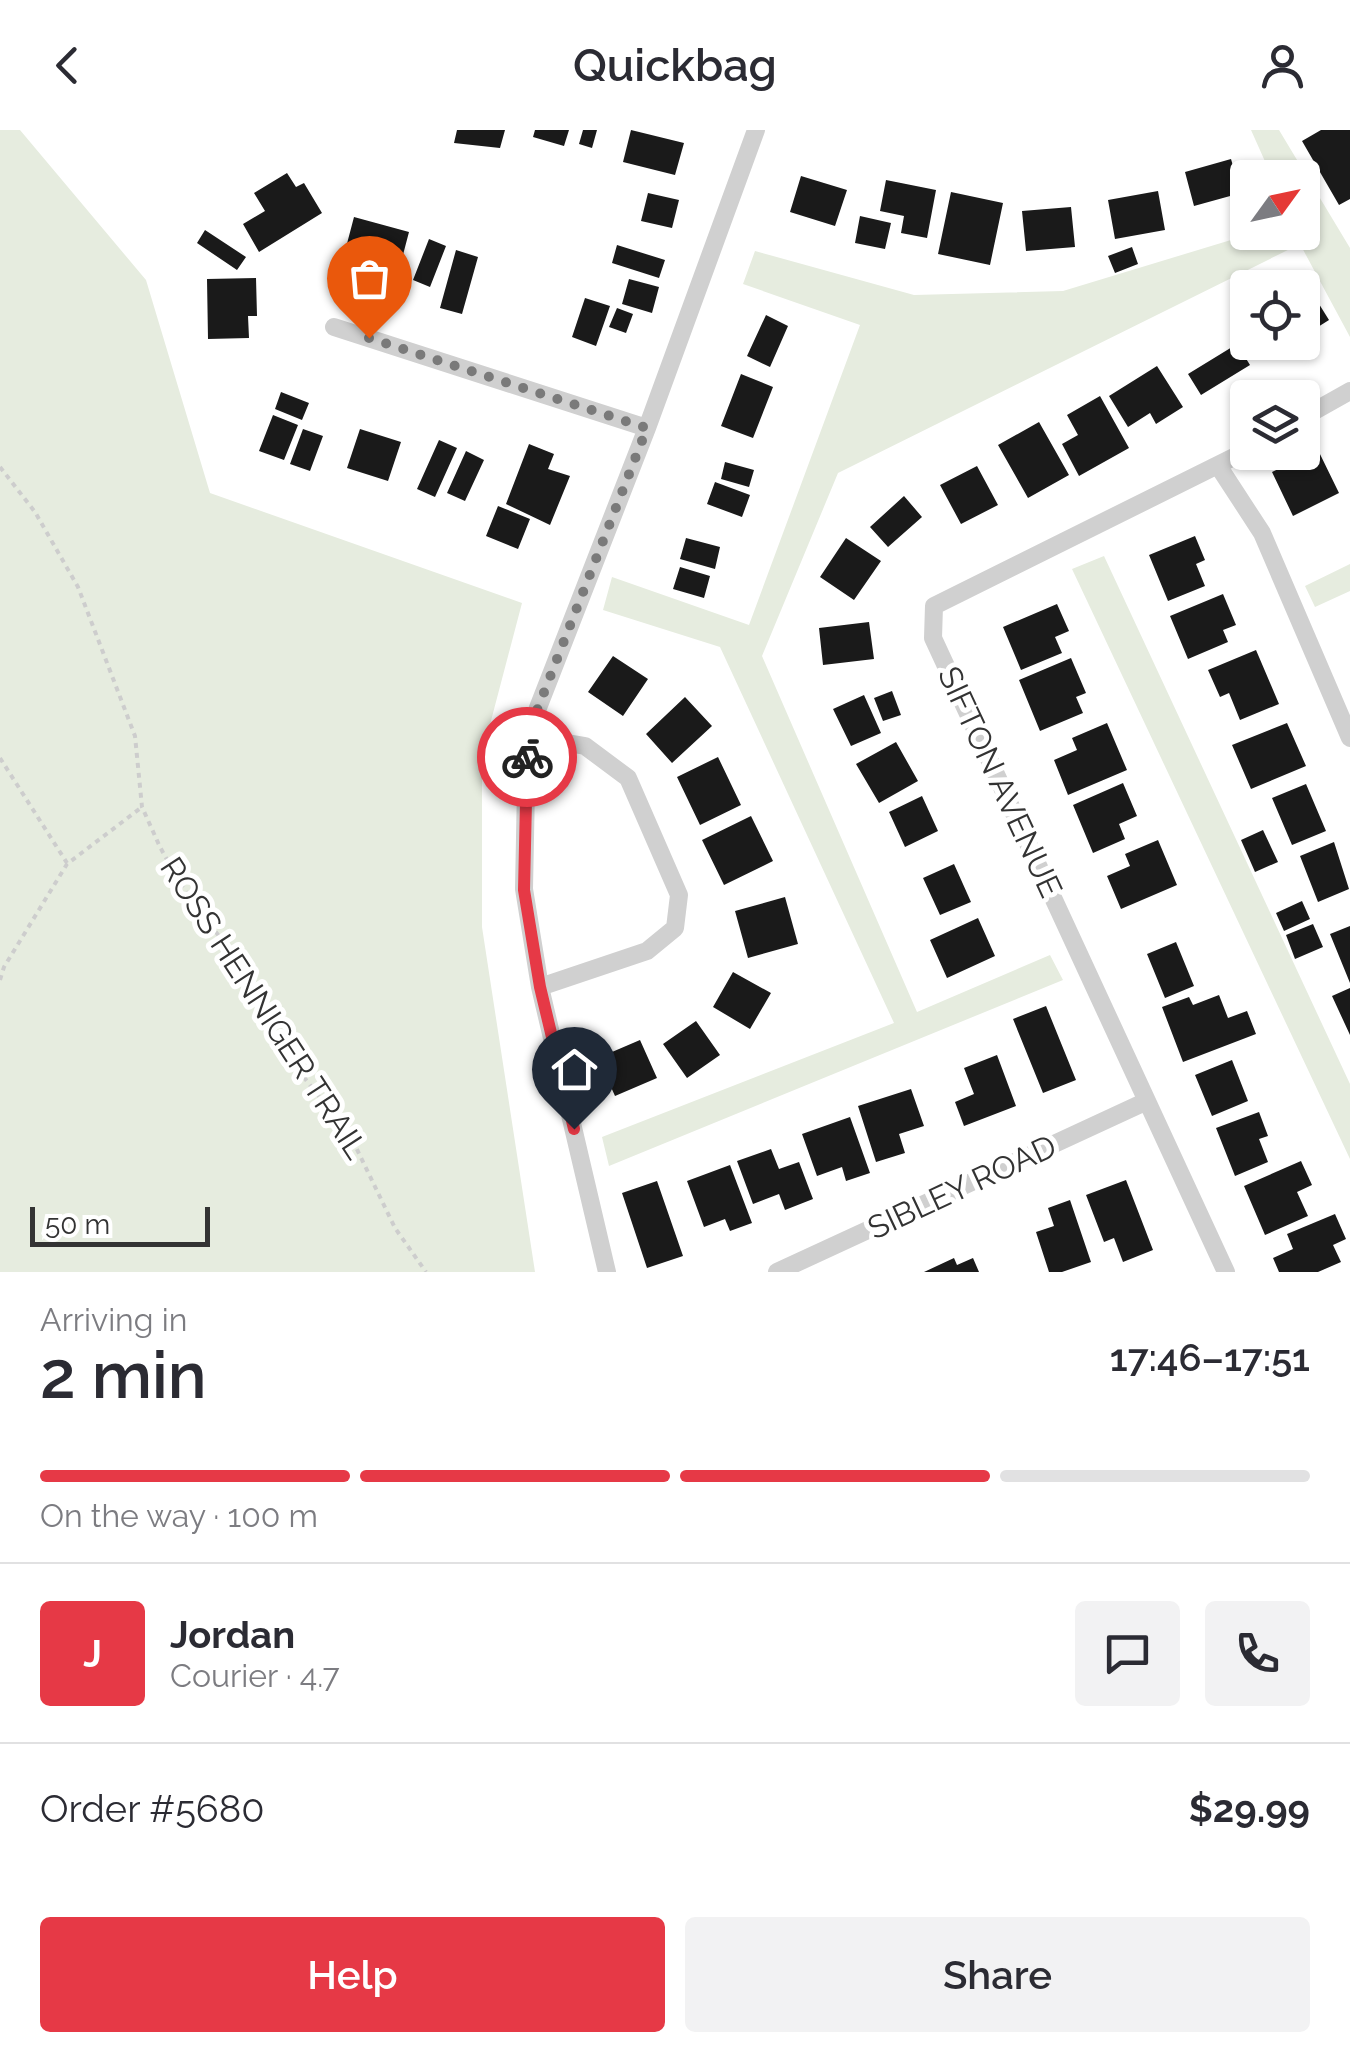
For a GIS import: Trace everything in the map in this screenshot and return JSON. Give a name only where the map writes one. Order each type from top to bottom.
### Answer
[{"type":"street","points":[[607,1272],[540,987],[524,890],[527,736],[647,428],[756,130]]},
{"type":"street","points":[[334,327],[647,428]]},
{"type":"street","points":[[1320,408],[1350,391]]},
{"type":"street","name":"SIFTON AVENUE","points":[[1226,1272],[933,638],[934,606],[1230,461]]},
{"type":"street","points":[[1219,467],[1262,534],[1350,738]]},
{"type":"street","points":[[527,736],[585,746],[628,778],[679,895],[675,928],[647,951],[540,987]]},
{"type":"street","name":"SIBLEY ROAD","points":[[777,1272],[1147,1102]]},
{"type":"path","name":"ROSS HENNIGER TRAIL","points":[[0,467],[36,512],[78,587],[135,736],[142,808],[182,885],[259,990],[306,1080],[351,1137],[395,1228],[426,1272]]},
{"type":"path","points":[[0,758],[67,864]]},
{"type":"path","points":[[0,980],[4,967],[67,864],[142,808]]},
{"type":"shaded area","points":[[0,130],[20,130],[146,280],[210,493],[522,603],[482,755],[482,927],[535,1272],[0,1272]]},
{"type":"shaded area","points":[[1251,130],[1279,130],[1297,160],[1264,160]]},
{"type":"shaded area","points":[[1320,198],[1350,248],[1350,337],[1320,281],[1320,270],[1314,270],[1303,250],[1320,250]]},
{"type":"shaded area","points":[[1230,240],[1230,250],[1288,250],[1248,270],[1230,270],[1230,279],[838,473],[762,656],[917,1012],[1050,955],[1063,980],[609,1166],[602,1137],[894,1023],[720,647],[603,610],[612,577],[749,625],[860,325],[743,284],[755,251],[914,295],[1063,291]]},
{"type":"shaded area","points":[[1104,556],[1350,1084],[1350,1159],[1072,569]]},
{"type":"shaded area","points":[[1350,564],[1350,591],[1315,607],[1305,586]]},
{"type":"building","points":[[457,130],[505,130],[500,148],[454,143]]},
{"type":"building","points":[[535,130],[569,130],[564,146],[533,137]]},
{"type":"building","points":[[583,130],[597,130],[592,148],[579,144]]},
{"type":"building","points":[[631,130],[684,143],[675,175],[623,162]]},
{"type":"building","points":[[1321,130],[1350,130],[1350,199],[1339,205],[1320,172],[1320,160],[1313,160],[1302,141]]},
{"type":"building","points":[[1231,159],[1230,196],[1194,206],[1185,172]]},
{"type":"building","points":[[287,173],[296,187],[304,183],[322,213],[259,252],[243,224],[265,211],[254,193]]},
{"type":"building","points":[[801,176],[847,190],[835,226],[790,212]]},
{"type":"building","points":[[886,180],[936,190],[927,238],[901,233],[904,216],[880,211]]},
{"type":"building","points":[[1158,191],[1165,230],[1115,239],[1108,200]]},
{"type":"building","points":[[951,192],[1003,203],[990,265],[938,254]]},
{"type":"building","points":[[648,193],[679,200],[672,228],[641,221]]},
{"type":"building","points":[[1071,207],[1075,247],[1026,251],[1022,211]]},
{"type":"building","points":[[860,216],[891,223],[885,249],[855,243]]},
{"type":"building","points":[[354,217],[409,232],[399,270],[344,255]]},
{"type":"building","points":[[205,230],[246,257],[237,270],[197,243]]},
{"type":"building","points":[[429,239],[446,246],[430,287],[413,280]]},
{"type":"building","points":[[617,245],[665,260],[659,278],[612,263]]},
{"type":"building","points":[[1132,247],[1138,264],[1115,273],[1108,256]]},
{"type":"building","points":[[456,250],[478,257],[462,314],[440,308]]},
{"type":"building","points":[[256,278],[257,316],[248,316],[249,338],[208,339],[207,279]]},
{"type":"building","points":[[629,279],[659,287],[652,313],[622,304]]},
{"type":"building","points":[[585,298],[610,306],[596,346],[572,337]]},
{"type":"building","points":[[1320,306],[1329,320],[1320,326]]},
{"type":"building","points":[[617,308],[633,314],[626,333],[609,327]]},
{"type":"building","points":[[766,315],[788,326],[770,367],[747,356]]},
{"type":"building","points":[[1230,348],[1230,360],[1247,360],[1250,365],[1201,395],[1188,374]]},
{"type":"building","points":[[1157,366],[1183,407],[1156,424],[1150,413],[1128,427],[1109,396]]},
{"type":"building","points":[[741,374],[773,387],[753,438],[721,426]]},
{"type":"building","points":[[281,392],[309,403],[302,420],[275,409]]},
{"type":"building","points":[[1100,396],[1129,448],[1079,476],[1062,444],[1078,435],[1067,415]]},
{"type":"building","points":[[273,415],[298,425],[284,460],[259,451]]},
{"type":"building","points":[[1039,422],[1069,475],[1028,498],[998,445]]},
{"type":"building","points":[[303,429],[323,436],[310,471],[290,464]]},
{"type":"building","points":[[360,429],[401,442],[388,481],[347,468]]},
{"type":"building","points":[[439,440],[457,448],[435,497],[417,489]]},
{"type":"building","points":[[529,444],[554,454],[548,469],[570,476],[550,525],[506,504]]},
{"type":"building","points":[[466,451],[484,460],[465,501],[447,493]]},
{"type":"building","points":[[1320,454],[1339,493],[1293,516],[1272,472],[1320,470]]},
{"type":"building","points":[[725,462],[754,470],[749,487],[721,479]]},
{"type":"building","points":[[977,466],[998,505],[961,524],[940,485]]},
{"type":"building","points":[[715,482],[750,495],[742,517],[707,504]]},
{"type":"building","points":[[904,496],[922,517],[888,547],[870,527]]},
{"type":"building","points":[[498,506],[530,519],[518,549],[486,536]]},
{"type":"building","points":[[1195,536],[1205,560],[1196,564],[1205,586],[1168,601],[1149,555]]},
{"type":"building","points":[[686,538],[720,547],[715,569],[680,559]]},
{"type":"building","points":[[846,538],[881,561],[854,600],[820,577]]},
{"type":"building","points":[[680,567],[710,576],[704,598],[673,589]]},
{"type":"building","points":[[1223,594],[1236,625],[1223,630],[1228,642],[1188,659],[1170,616]]},
{"type":"building","points":[[1057,604],[1069,631],[1055,637],[1062,653],[1021,670],[1003,627]]},
{"type":"building","points":[[869,622],[874,659],[823,665],[819,628]]},
{"type":"building","points":[[1256,650],[1279,704],[1240,720],[1229,693],[1220,697],[1208,670]]},
{"type":"building","points":[[613,656],[648,679],[623,716],[588,692]]},
{"type":"building","points":[[1071,658],[1086,693],[1076,697],[1083,713],[1040,731],[1019,680]]},
{"type":"building","points":[[892,691],[901,715],[883,721],[874,698]]},
{"type":"building","points":[[864,695],[881,733],[851,746],[833,709]]},
{"type":"building","points":[[685,697],[712,726],[672,763],[646,734]]},
{"type":"building","points":[[1107,723],[1127,770],[1068,795],[1054,760],[1077,750],[1072,738]]},
{"type":"building","points":[[1287,723],[1306,766],[1251,789],[1232,745]]},
{"type":"building","points":[[896,742],[918,781],[879,803],[856,764]]},
{"type":"building","points":[[718,757],[741,805],[700,825],[677,777]]},
{"type":"building","points":[[1123,783],[1137,816],[1119,824],[1125,839],[1093,853],[1073,805]]},
{"type":"building","points":[[1306,784],[1326,831],[1292,845],[1272,798]]},
{"type":"building","points":[[922,796],[938,831],[905,847],[889,812]]},
{"type":"building","points":[[751,816],[773,861],[724,885],[702,840]]},
{"type":"building","points":[[1263,830],[1278,862],[1255,872],[1241,840]]},
{"type":"building","points":[[1158,840],[1177,885],[1121,909],[1107,876],[1130,866],[1125,854]]},
{"type":"building","points":[[1334,842],[1349,889],[1318,902],[1300,856]]},
{"type":"building","points":[[954,864],[971,902],[940,915],[923,878]]},
{"type":"building","points":[[785,897],[798,944],[748,958],[735,911]]},
{"type":"building","points":[[1302,901],[1310,919],[1284,931],[1276,913]]},
{"type":"building","points":[[978,918],[995,956],[947,978],[930,940]]},
{"type":"building","points":[[1313,924],[1323,947],[1295,959],[1286,935]]},
{"type":"building","points":[[1350,926],[1350,983],[1330,934]]},
{"type":"building","points":[[1176,942],[1194,986],[1165,998],[1147,954]]},
{"type":"building","points":[[733,972],[771,993],[750,1029],[713,1007]]},
{"type":"building","points":[[1350,988],[1350,1035],[1332,996]]},
{"type":"building","points":[[1219,995],[1228,1018],[1247,1011],[1256,1034],[1183,1062],[1162,1007],[1189,997],[1193,1005]]},
{"type":"building","points":[[1046,1006],[1076,1080],[1043,1093],[1013,1019]]},
{"type":"building","points":[[696,1021],[720,1055],[687,1078],[663,1044]]},
{"type":"building","points":[[640,1040],[657,1078],[615,1096],[598,1058]]},
{"type":"building","points":[[997,1055],[1016,1106],[964,1126],[955,1102],[974,1094],[964,1068]]},
{"type":"building","points":[[1232,1060],[1248,1101],[1212,1116],[1195,1075]]},
{"type":"building","points":[[911,1089],[924,1126],[899,1134],[905,1153],[876,1162],[858,1106]]},
{"type":"building","points":[[1259,1112],[1268,1136],[1259,1139],[1268,1162],[1235,1176],[1216,1128]]},
{"type":"building","points":[[850,1117],[870,1173],[846,1181],[842,1167],[817,1176],[802,1134]]},
{"type":"building","points":[[771,1149],[779,1169],[799,1162],[813,1199],[785,1210],[779,1194],[753,1204],[737,1161]]},
{"type":"building","points":[[1301,1161],[1312,1185],[1297,1192],[1308,1216],[1265,1235],[1244,1186]]},
{"type":"building","points":[[730,1165],[752,1223],[730,1231],[725,1219],[704,1227],[687,1181]]},
{"type":"building","points":[[1126,1180],[1153,1250],[1123,1262],[1114,1238],[1104,1242],[1086,1195]]},
{"type":"building","points":[[657,1181],[683,1256],[647,1268],[622,1193]]},
{"type":"building","points":[[1070,1200],[1091,1262],[1062,1272],[1049,1272],[1036,1232],[1054,1226],[1048,1208]]},
{"type":"building","points":[[1335,1214],[1346,1239],[1333,1245],[1341,1262],[1318,1272],[1279,1272],[1273,1258],[1293,1249],[1287,1234]]},
{"type":"building","points":[[954,1258],[957,1265],[973,1258],[979,1272],[924,1272]]},
{"type":"way so far","points":[[369,338],[647,428],[527,736],[527,757]]},
{"type":"route","points":[[527,757],[524,890],[540,987],[574,1129]]}]
